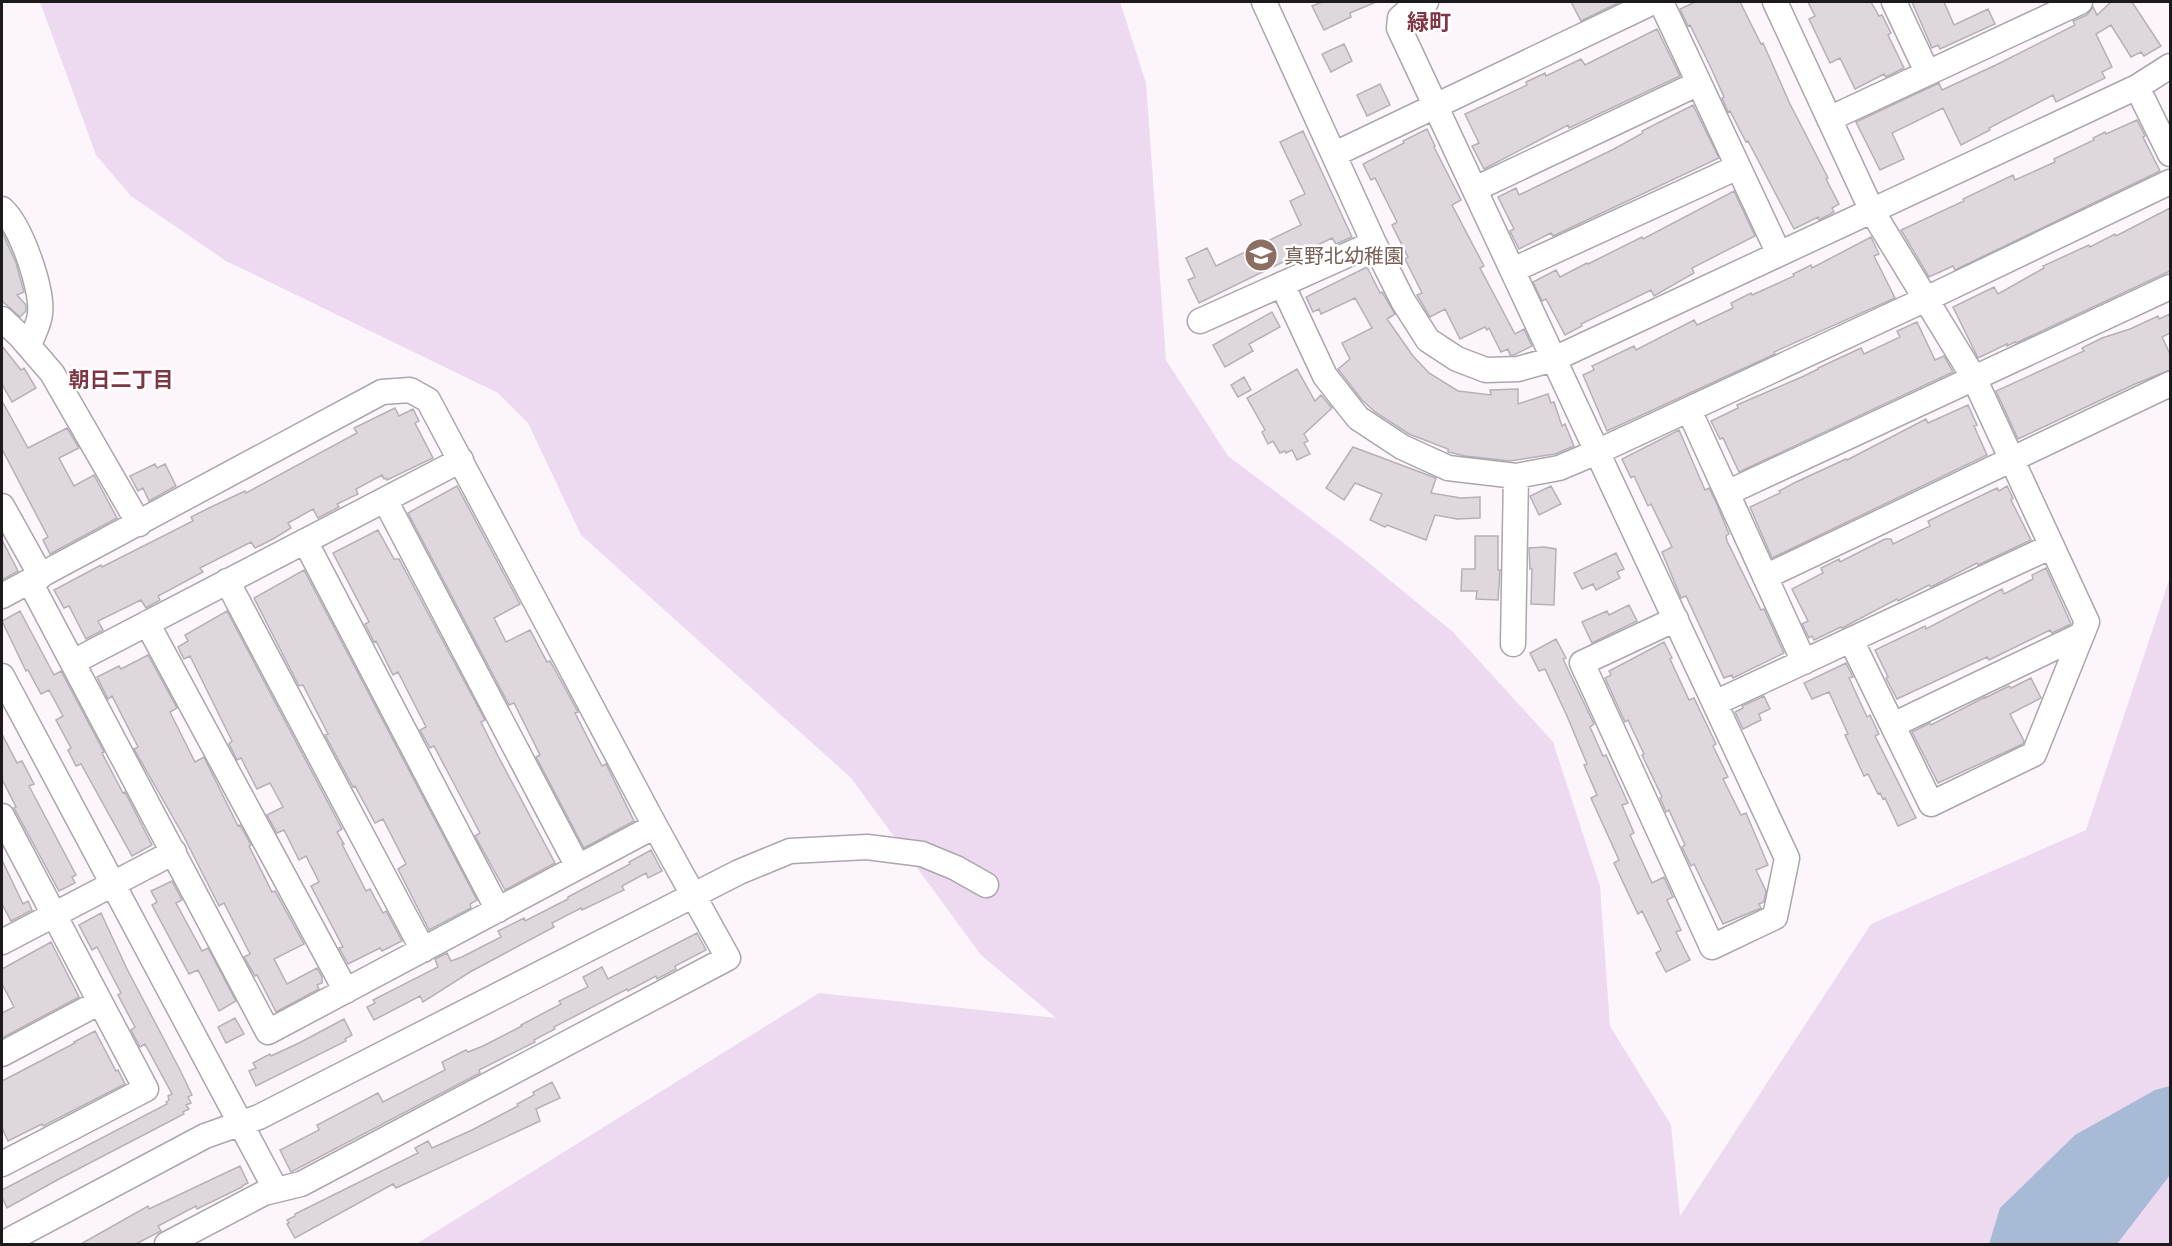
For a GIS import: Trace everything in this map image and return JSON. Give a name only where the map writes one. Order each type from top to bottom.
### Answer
[{"type":"street","points":[[1264,2],[1402,301],[1428,340],[1457,359],[1486,370],[1518,369],[1554,359],[2137,87],[2170,66]]},
{"type":"street","points":[[1426,2],[1410,9],[1400,18],[1400,28],[1787,858],[1775,917],[1712,947],[1582,663],[1676,620]]},
{"type":"street","points":[[1335,154],[1653,2]]},
{"type":"street","points":[[1661,2],[1779,254]]},
{"type":"street","points":[[1775,2],[1872,210],[1974,378],[2052,546],[2084,628],[2034,753],[1931,804],[1851,640]]},
{"type":"street","points":[[1894,2],[1927,72]]},
{"type":"street","points":[[1829,118],[2080,2]]},
{"type":"street","points":[[1475,189],[1699,83]]},
{"type":"street","points":[[2137,87],[2170,154]]},
{"type":"street","points":[[1513,270],[1738,167]]},
{"type":"street","points":[[1282,284],[1325,376],[1358,418],[1402,447],[1448,468],[1516,476],[1559,468],[1597,452],[1926,299],[2170,182]]},
{"type":"street","points":[[2,209],[24,242],[35,273],[40,314],[29,346]]},
{"type":"street","points":[[1200,321],[1374,243]]},
{"type":"street","points":[[1727,493],[2170,287]]},
{"type":"street","points":[[2,319],[52,373],[139,524]]},
{"type":"street","points":[[1765,577],[2170,384]]},
{"type":"street","points":[[2,596],[382,392],[410,390],[428,399],[655,826],[728,957],[302,1184],[264,1193],[167,1245]]},
{"type":"street","points":[[1689,410],[1804,662]]},
{"type":"street","points":[[73,662],[461,460]]},
{"type":"street","points":[[1514,644],[1516,476]]},
{"type":"street","points":[[385,500],[578,867]]},
{"type":"street","points":[[2,506],[73,662],[268,1032],[655,826]]},
{"type":"street","points":[[305,541],[498,910]]},
{"type":"street","points":[[1714,703],[2052,546]]},
{"type":"street","points":[[227,581],[423,950]]},
{"type":"street","points":[[147,623],[346,991]]},
{"type":"street","points":[[1893,725],[2084,628]]},
{"type":"street","points":[[2,675],[276,1190]]},
{"type":"street","points":[[2,1164],[146,1089],[4,825]]},
{"type":"street","points":[[2,1244],[205,1136],[259,1117],[739,872],[790,851],[867,847],[922,854],[956,868],[986,885]]},
{"type":"street","points":[[2,942],[174,852]]},
{"type":"street","points":[[2,1054],[100,1002]]},
{"type":"shaded area","points":[[40,2],[1120,2],[1146,83],[1166,360],[1228,456],[1353,550],[1453,632],[1553,742],[1600,886],[1610,1026],[1671,1125],[1680,1216],[1871,924],[2086,830],[2170,577],[2170,1244],[416,1244],[819,993],[1056,1018],[981,955],[851,778],[581,535],[528,423],[498,393],[226,261],[131,196],[96,155]]},
{"type":"water","points":[[2170,1086],[2170,1175],[2117,1244],[1989,1244],[2000,1208],[2075,1135],[2155,1090]]},
{"type":"building","points":[[1322,2],[1376,2],[1350,13],[1351,17],[1324,30],[1312,6]]},
{"type":"building","points":[[1571,2],[1620,2],[1581,21]]},
{"type":"building","points":[[1695,2],[1740,2],[1761,44],[1763,43],[1790,104],[1828,178],[1826,179],[1839,204],[1832,208],[1834,212],[1794,229],[1748,141],[1746,142],[1730,111],[1728,112],[1711,68],[1680,9]]},
{"type":"building","points":[[1808,2],[1871,2],[1879,16],[1882,15],[1891,33],[1888,35],[1904,68],[1886,77],[1884,74],[1855,89],[1840,58],[1830,63],[1809,19],[1815,16]]},
{"type":"building","points":[[1912,2],[1944,2],[1954,25],[1988,9],[1995,24],[1940,49],[1938,45],[1932,48]]},
{"type":"building","points":[[2111,2],[2132,2],[2161,46],[2144,56],[2141,52],[2131,57],[2111,25],[2096,34],[2112,67],[2102,72],[2105,78],[2056,102],[2053,95],[1961,145],[1943,108],[1892,133],[1904,159],[1880,170],[1856,122],[1939,83],[1942,90],[1996,65],[2075,25],[2073,21],[2087,15],[2093,7],[2097,15]]},
{"type":"building","points":[[1657,29],[1680,76],[1569,128],[1568,125],[1484,169],[1472,146],[1479,143],[1465,114],[1527,85],[1526,82],[1545,73],[1546,76],[1581,59],[1585,65]]},
{"type":"building","points":[[1344,44],[1352,61],[1331,72],[1322,54]]},
{"type":"building","points":[[1380,84],[1390,105],[1367,116],[1357,95]]},
{"type":"building","points":[[1693,105],[1719,158],[1553,236],[1551,233],[1519,249],[1510,231],[1514,229],[1498,197],[1516,188],[1519,195],[1614,149],[1643,133],[1642,131]]},
{"type":"building","points":[[2137,120],[2160,171],[1955,270],[1953,266],[1929,277],[1901,230],[2013,175],[2015,180],[2055,162],[2054,159],[2094,140],[2093,138]]},
{"type":"building","points":[[1427,129],[1461,200],[1452,205],[1484,266],[1480,268],[1515,334],[1524,329],[1532,346],[1514,355],[1510,355],[1508,349],[1501,352],[1489,328],[1487,330],[1485,327],[1460,339],[1445,309],[1430,317],[1417,295],[1422,293],[1405,259],[1408,257],[1392,225],[1397,222],[1375,178],[1371,180],[1363,164]]},
{"type":"building","points":[[1303,131],[1352,237],[1336,244],[1332,238],[1199,303],[1188,280],[1195,277],[1186,258],[1207,248],[1216,266],[1301,225],[1290,201],[1305,194],[1280,142]]},
{"type":"building","points":[[1734,191],[1755,236],[1692,268],[1694,273],[1654,296],[1651,290],[1581,324],[1582,326],[1565,335],[1546,299],[1542,301],[1533,282],[1556,270],[1560,277],[1642,237],[1643,239]]},
{"type":"building","points":[[2170,208],[2170,271],[2016,343],[2007,346],[2007,344],[1978,358],[1953,307],[1994,287],[1998,294],[2044,268],[2043,266],[2115,234],[2116,236]]},
{"type":"building","points":[[2,232],[16,263],[24,292],[17,295],[26,305],[26,311],[20,317],[2,301]]},
{"type":"building","points":[[1871,237],[1879,254],[1874,256],[1895,298],[1607,431],[1583,375],[1594,370],[1592,366],[1634,346],[1636,350],[1694,320],[1697,325],[1733,308],[1731,303],[1794,276],[1793,274],[1811,265],[1812,268]]},
{"type":"building","points":[[1367,267],[1380,293],[1382,292],[1395,314],[1387,319],[1413,356],[1429,373],[1458,391],[1491,395],[1490,390],[1518,389],[1518,404],[1548,394],[1574,446],[1555,454],[1510,461],[1465,456],[1448,452],[1448,449],[1409,434],[1375,412],[1362,400],[1338,369],[1350,359],[1342,343],[1372,328],[1355,298],[1321,314],[1319,309],[1313,312],[1306,297]]},
{"type":"building","points":[[1272,312],[1280,327],[1249,344],[1253,351],[1225,367],[1213,345]]},
{"type":"building","points":[[2170,314],[2170,333],[2162,337],[2170,354],[2170,370],[2018,439],[1996,391],[2084,351],[2082,348],[2102,338],[2130,329],[2158,316],[2159,319]]},
{"type":"building","points":[[1917,322],[1935,360],[1944,356],[1953,372],[1739,472],[1723,438],[1720,439],[1711,421],[1738,408],[1737,405],[1861,348],[1864,354],[1900,337],[1897,331]]},
{"type":"building","points":[[2,346],[21,370],[24,368],[36,388],[12,402],[2,384]]},
{"type":"building","points":[[1297,369],[1315,401],[1321,395],[1332,408],[1304,434],[1308,441],[1304,443],[1310,454],[1297,460],[1292,450],[1280,453],[1273,441],[1268,444],[1262,432],[1265,430],[1247,398]]},
{"type":"building","points":[[1244,377],[1251,390],[1238,397],[1231,385]]},
{"type":"building","points":[[2,401],[28,448],[67,428],[79,448],[59,458],[74,486],[94,475],[117,518],[50,554],[43,540],[48,537],[2,449]]},
{"type":"building","points":[[1968,405],[1977,425],[1974,426],[1987,455],[1772,558],[1750,507],[1926,419],[1928,423]]},
{"type":"building","points":[[395,408],[399,416],[413,409],[419,421],[415,423],[433,458],[387,480],[382,475],[356,489],[358,494],[337,504],[339,507],[318,518],[313,509],[288,523],[291,528],[273,539],[255,548],[251,542],[200,568],[203,572],[158,596],[160,600],[146,608],[141,600],[98,621],[103,630],[86,639],[69,606],[64,608],[54,590],[193,521],[191,517],[245,491],[246,493],[357,433],[354,428]]},
{"type":"building","points":[[1679,430],[1705,490],[1709,488],[1716,502],[1729,534],[1726,536],[1727,541],[1761,610],[1764,609],[1784,653],[1733,678],[1732,675],[1724,678],[1686,596],[1681,598],[1662,552],[1672,547],[1651,504],[1648,506],[1634,476],[1631,478],[1622,459]]},
{"type":"building","points":[[1353,447],[1436,478],[1431,493],[1461,498],[1480,497],[1480,518],[1457,519],[1435,515],[1426,540],[1370,520],[1382,494],[1355,483],[1344,500],[1326,488]]},
{"type":"building","points":[[155,464],[157,468],[165,464],[176,486],[149,501],[143,488],[138,491],[130,476]]},
{"type":"building","points":[[457,486],[520,604],[494,618],[506,642],[530,630],[571,699],[578,712],[575,713],[602,766],[606,764],[634,821],[584,848],[536,757],[540,755],[514,703],[509,705],[408,513]]},
{"type":"building","points":[[1551,486],[1561,504],[1539,515],[1530,496]]},
{"type":"building","points":[[2007,486],[2013,498],[2011,500],[2031,540],[1978,565],[1977,563],[1931,587],[1929,585],[1898,601],[1897,599],[1842,628],[1814,640],[1812,636],[1809,638],[1802,624],[1808,621],[1792,589],[1823,573],[1821,568],[1839,559],[1840,562],[1885,539],[1891,539],[1893,544],[1930,526],[1928,521],[1997,488],[1999,491]]},
{"type":"building","points":[[378,530],[394,559],[399,559],[476,703],[485,720],[481,722],[555,863],[505,890],[475,836],[480,833],[434,746],[430,748],[420,730],[426,727],[398,672],[393,675],[376,641],[374,642],[365,624],[369,622],[333,553]]},
{"type":"building","points":[[1475,536],[1498,536],[1498,570],[1500,570],[1498,600],[1476,599],[1477,591],[1461,591],[1462,569],[1475,569]]},
{"type":"building","points":[[2,540],[18,571],[2,580]]},
{"type":"building","points":[[1529,548],[1556,549],[1554,605],[1531,604],[1532,569],[1530,569]]},
{"type":"building","points":[[1616,553],[1624,569],[1617,572],[1620,578],[1596,590],[1593,584],[1582,589],[1574,573]]},
{"type":"building","points":[[2046,568],[2071,624],[2052,633],[2050,630],[1989,660],[1987,657],[1897,699],[1875,650],[1925,626],[1926,629],[2002,589],[2004,594],[2033,579],[2032,575]]},
{"type":"building","points":[[304,570],[477,900],[470,904],[471,908],[429,930],[398,869],[406,864],[383,819],[375,823],[355,786],[353,787],[325,735],[328,734],[303,685],[299,686],[254,598]]},
{"type":"building","points":[[1629,605],[1637,621],[1592,643],[1582,622],[1607,611],[1609,615]]},
{"type":"building","points":[[20,611],[54,675],[61,671],[152,845],[132,856],[81,764],[76,766],[68,750],[71,748],[56,720],[63,716],[49,690],[41,694],[28,670],[26,671],[2,621]]},
{"type":"building","points":[[227,611],[342,829],[337,832],[366,891],[370,889],[383,913],[386,911],[402,941],[382,951],[380,948],[348,964],[339,948],[343,947],[311,886],[319,882],[306,856],[299,860],[284,830],[277,833],[267,815],[283,807],[270,783],[257,789],[241,758],[237,760],[229,744],[232,741],[190,656],[184,659],[178,647],[188,641],[185,635]]},
{"type":"building","points":[[1556,639],[1594,724],[1590,727],[1628,803],[1622,805],[1634,833],[1630,835],[1652,883],[1664,877],[1673,897],[1667,900],[1681,930],[1676,932],[1690,960],[1666,972],[1656,953],[1661,950],[1642,911],[1638,914],[1614,863],[1619,860],[1591,798],[1597,795],[1567,716],[1545,669],[1539,671],[1530,653]]},
{"type":"building","points":[[1664,642],[1689,700],[1694,698],[1716,744],[1713,746],[1728,777],[1723,779],[1741,815],[1746,813],[1768,865],[1756,870],[1766,891],[1764,902],[1759,904],[1761,908],[1723,924],[1694,864],[1691,866],[1682,847],[1685,845],[1669,810],[1666,812],[1660,798],[1662,797],[1642,755],[1644,754],[1628,720],[1625,722],[1605,678],[1611,675],[1609,671]]},
{"type":"building","points":[[148,655],[177,708],[170,712],[195,762],[204,757],[238,826],[240,825],[251,845],[249,846],[272,892],[275,891],[304,944],[274,959],[287,984],[317,968],[322,977],[322,983],[317,985],[319,989],[276,1012],[257,975],[255,976],[244,957],[250,954],[224,903],[219,906],[183,835],[134,749],[138,747],[112,696],[108,699],[97,677],[119,666],[121,669]]},
{"type":"building","points":[[1846,663],[1853,677],[1849,678],[1867,717],[1870,715],[1879,734],[1875,736],[1916,818],[1898,826],[1885,798],[1883,799],[1880,793],[1878,794],[1868,774],[1864,776],[1829,692],[1812,699],[1804,683]]},
{"type":"building","points":[[2031,678],[2041,698],[2010,714],[2024,741],[2023,744],[1938,783],[1912,732],[1930,723],[1931,725],[2009,686],[2011,688]]},
{"type":"building","points":[[1764,696],[1770,709],[1759,714],[1761,720],[1743,729],[1735,712],[1743,708],[1742,706]]},
{"type":"building","points":[[2,734],[17,763],[22,761],[34,784],[29,786],[76,875],[72,877],[75,883],[59,891],[14,808],[16,807],[2,779]]},
{"type":"building","points":[[651,850],[662,871],[648,878],[646,873],[622,886],[624,890],[552,923],[554,927],[470,972],[423,1002],[420,996],[374,1020],[367,1007],[375,1003],[373,1000],[438,967],[435,959],[447,953],[451,961],[462,957],[501,937],[498,931],[524,918],[525,921],[568,899]]},
{"type":"building","points":[[2,860],[23,904],[28,901],[32,910],[11,921],[2,904]]},
{"type":"building","points":[[172,881],[182,900],[176,903],[202,951],[208,948],[236,1001],[219,1011],[198,970],[189,974],[152,905],[157,902],[151,891]]},
{"type":"building","points":[[101,913],[192,1095],[188,1097],[191,1103],[186,1105],[189,1109],[183,1112],[184,1114],[7,1208],[2,1197],[2,1190],[167,1104],[168,1096],[172,1094],[145,1044],[140,1047],[131,1030],[135,1027],[118,995],[121,993],[97,947],[92,950],[79,925]]},
{"type":"building","points":[[697,933],[706,950],[675,966],[676,969],[657,979],[656,976],[628,991],[627,989],[554,1027],[555,1029],[534,1040],[535,1042],[479,1070],[480,1073],[291,1172],[280,1150],[319,1130],[317,1125],[378,1093],[383,1102],[445,1070],[442,1062],[466,1050],[468,1052],[483,1046],[522,1026],[561,1004],[559,1001],[588,987],[583,977],[602,967],[608,979]]},
{"type":"building","points":[[51,942],[79,997],[2,1038],[2,1013],[14,1007],[2,984],[2,969]]},
{"type":"building","points":[[235,1018],[244,1034],[226,1043],[218,1027]]},
{"type":"building","points":[[344,1019],[352,1035],[345,1039],[346,1041],[256,1086],[249,1071],[256,1068],[253,1063],[299,1043]]},
{"type":"building","points":[[95,1031],[125,1084],[43,1126],[42,1124],[8,1141],[2,1128],[2,1081]]},
{"type":"building","points":[[552,1082],[560,1098],[536,1109],[540,1121],[396,1188],[393,1184],[295,1238],[287,1224],[289,1223],[287,1220],[295,1214],[418,1153],[415,1148],[428,1141],[432,1148],[472,1130],[518,1106],[517,1104],[534,1095],[533,1092]]},
{"type":"building","points":[[240,1166],[248,1183],[158,1226],[161,1231],[134,1245],[79,1245],[148,1206],[149,1209]]},
{"type":"place","name":"真野北幼稚園","points":[[1261,255]]},
{"type":"district","name":"緑町","points":[[1429,21]]},
{"type":"district","name":"朝日二丁目","points":[[121,379]]}]
